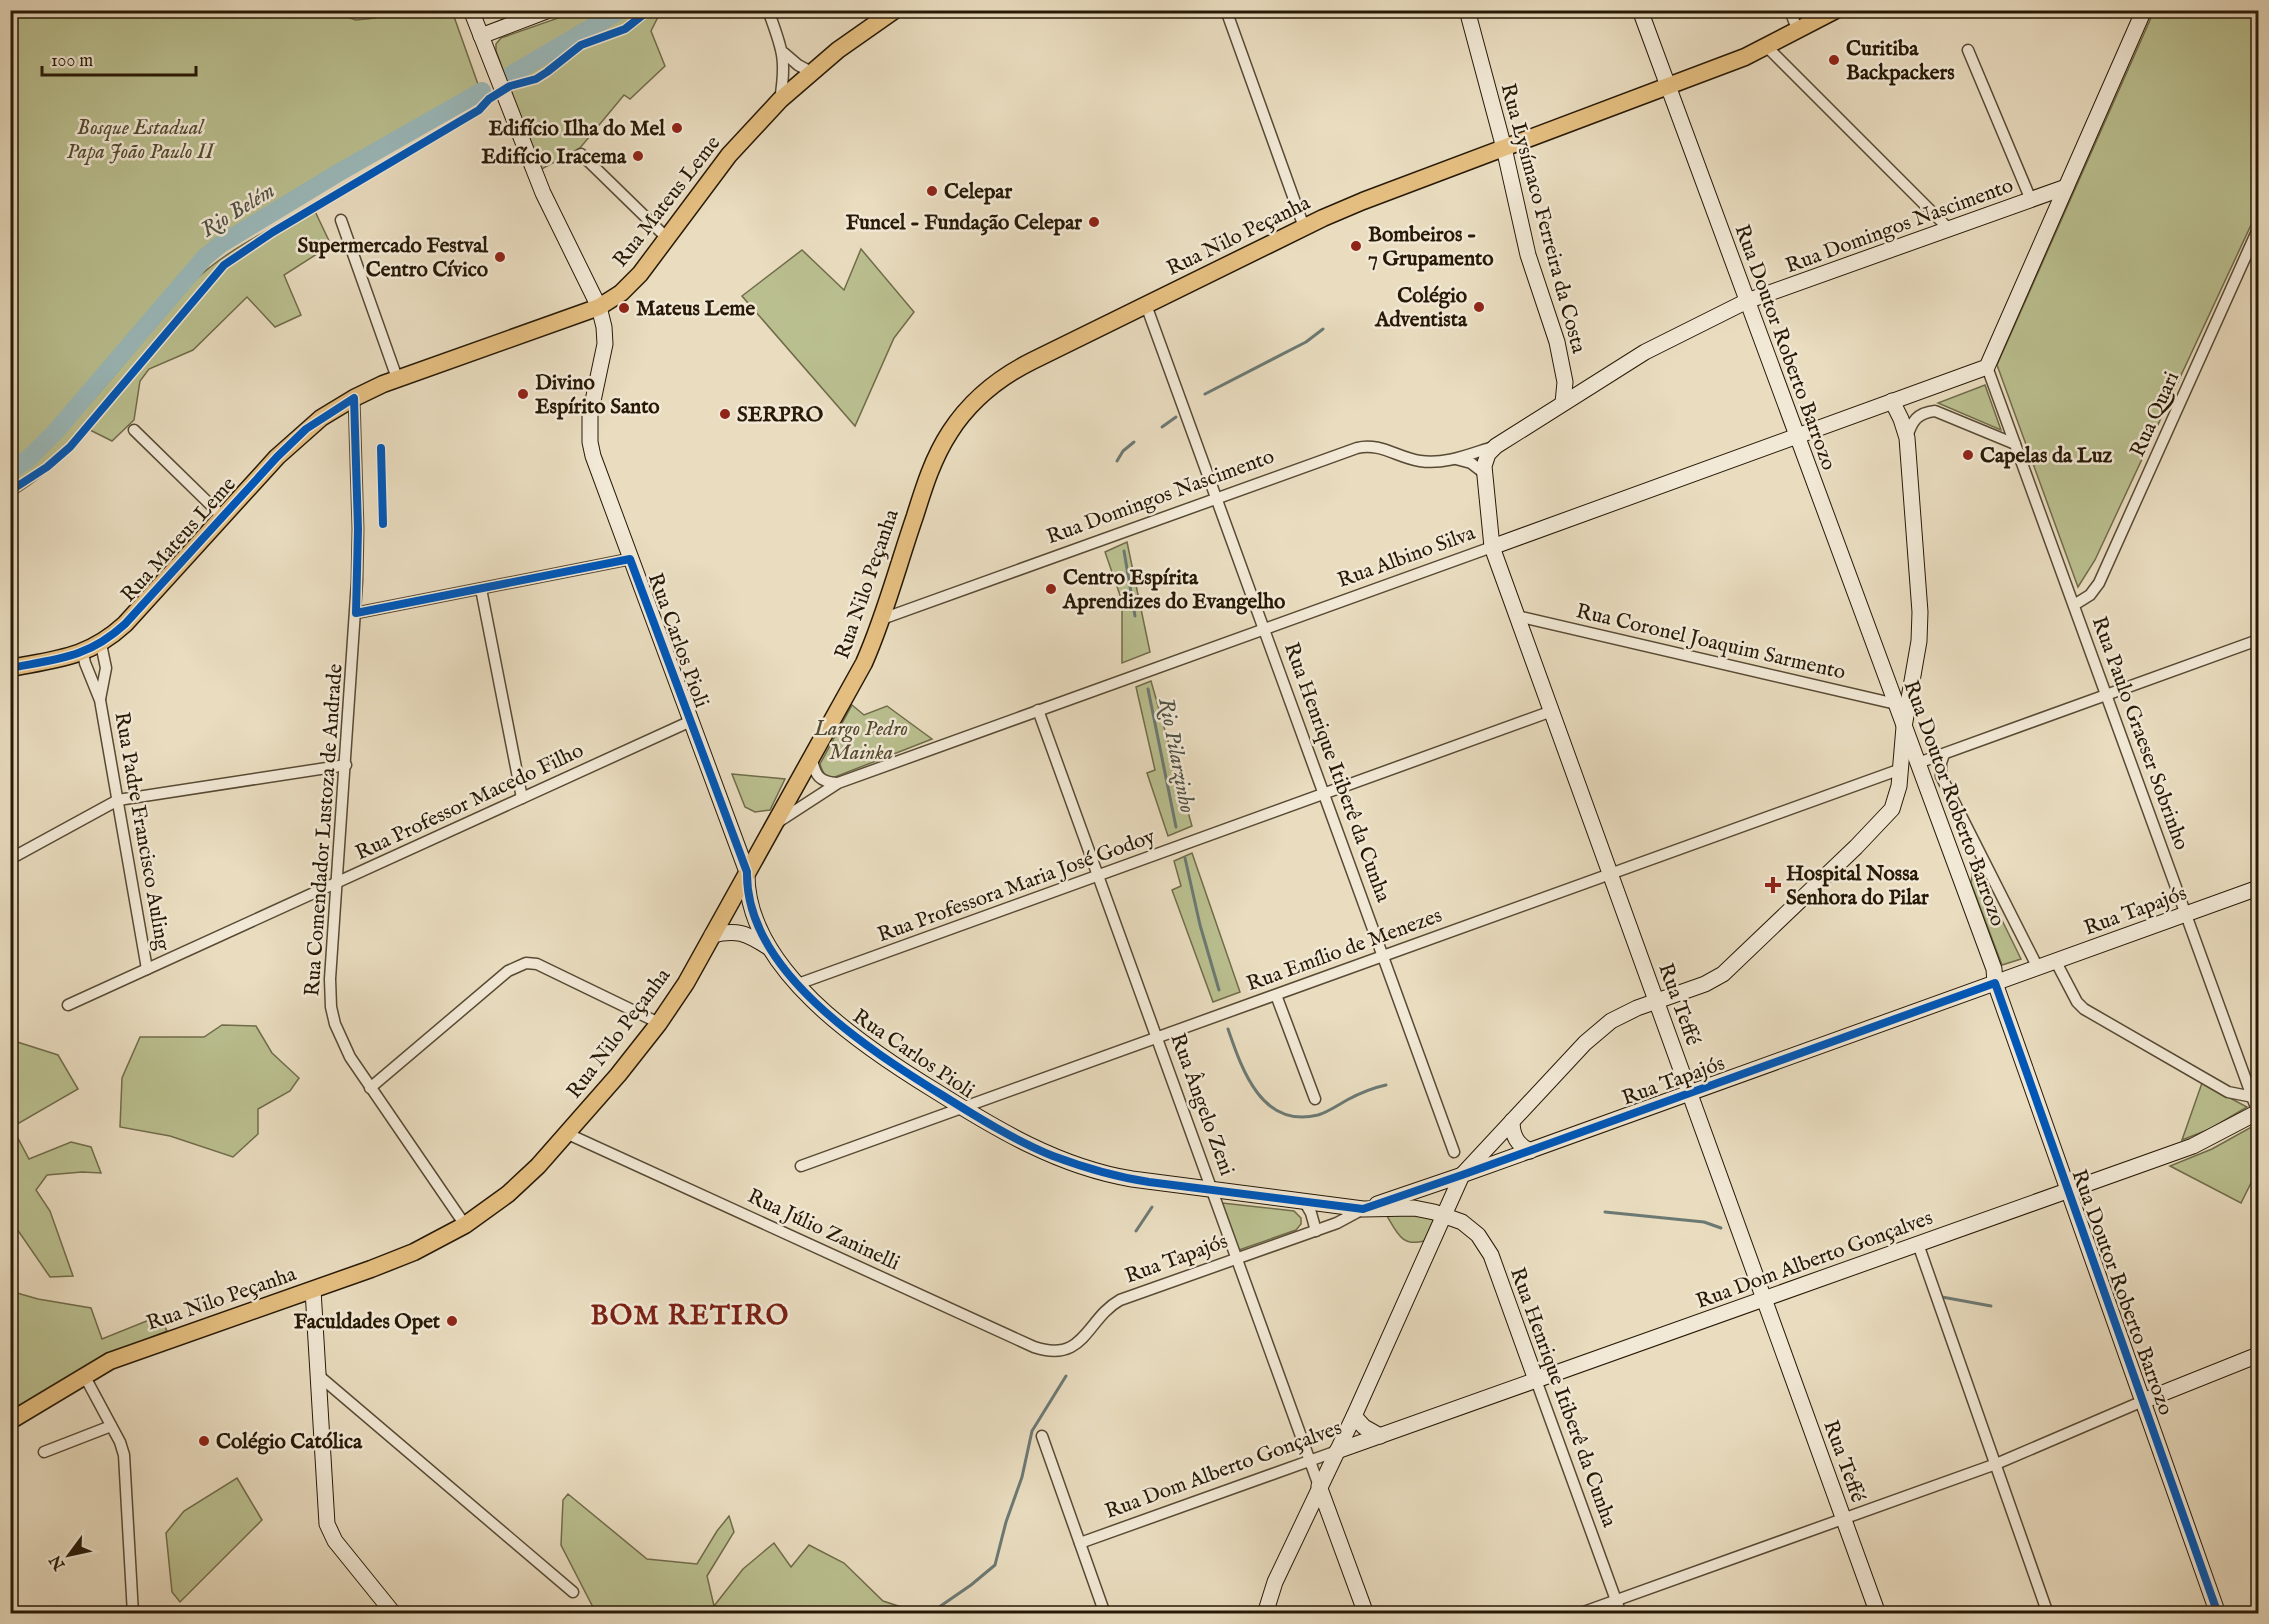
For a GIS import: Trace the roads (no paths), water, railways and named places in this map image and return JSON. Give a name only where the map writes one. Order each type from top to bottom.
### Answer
[{"type":"main road","name":"Rua Carlos Pioli","points":[[471,10],[543,193],[598,307],[604,327],[605,344],[590,415],[590,442],[597,472],[747,872],[749,903],[758,928],[770,948],[798,984],[833,1019],[865,1045],[962,1108],[1029,1145],[1096,1171],[1132,1179],[1212,1190],[1363,1209],[1414,1208],[1443,1215]]},
{"type":"main road","points":[[481,36],[549,10]]},
{"type":"main road","name":"Rua Mateus Leme","points":[[10,668],[83,652],[101,644],[125,624],[222,516],[299,436],[321,418],[354,398],[397,378],[598,307],[631,284],[729,155],[780,100],[811,72],[895,10]]},
{"type":"main road","name":"Rua Lysímaco Ferreira da Costa","points":[[1467,10],[1504,148],[1528,255],[1557,342],[1565,382],[1563,403]]},
{"type":"main road","name":"Rua Doutor Roberto Barrozo","points":[[1640,10],[1994,969],[1995,983],[2218,1614]]},
{"type":"main road","name":"Rua Nilo Peçanha","points":[[10,1421],[84,1375],[122,1356],[404,1256],[465,1225],[525,1179],[568,1134],[618,1075],[678,996],[776,824],[855,682],[882,619],[932,465],[940,447],[958,420],[988,389],[1015,370],[1304,227],[1363,201],[1767,48],[1836,10]]},
{"type":"main road","points":[[1987,367],[2144,10]]},
{"type":"main road","name":"Rua Domingos Nascimento","points":[[1496,446],[1645,352],[1747,301],[2066,187]]},
{"type":"main road","points":[[1557,342],[1574,383],[1585,390]]},
{"type":"main road","name":"Rua Albino Silva","points":[[1492,547],[1987,367]]},
{"type":"main road","points":[[1265,1614],[1275,1582],[1354,1416],[1462,1175],[1596,1033],[1624,1014],[1716,979],[1740,960],[1888,815],[1895,802],[1918,641],[1920,612],[1906,438],[1901,419],[1892,401]]},
{"type":"main road","points":[[1484,473],[1488,454],[1496,446]]},
{"type":"main road","name":"Rua Teffé","points":[[1484,473],[1492,547],[1878,1614]]},
{"type":"main road","points":[[1896,704],[1910,694]]},
{"type":"main road","points":[[1901,769],[1912,772],[1925,783]]},
{"type":"main road","name":"Rua Tapajós","points":[[1363,1209],[2259,888]]},
{"type":"main road","points":[[712,935],[736,932],[746,934],[770,948]]},
{"type":"main road","name":"Rua Dom Alberto Gonçalves","points":[[1337,1451],[2193,1146],[2258,1112]]},
{"type":"main road","points":[[1512,1121],[1515,1138],[1520,1145],[1530,1151]]},
{"type":"main road","name":"Rua Henrique Itiberê da Cunha","points":[[1443,1215],[1471,1228],[1491,1255],[1536,1380]]},
{"type":"main road","points":[[313,1290],[327,1524],[335,1541],[394,1614]]},
{"type":"main road","points":[[2143,1401],[2259,1355]]},
{"type":"main road","name":"Rua Dom Alberto Gonçalves","points":[[1354,1416],[1364,1427],[1380,1436]]},
{"type":"main road","name":"Rua Ângelo Zeni","points":[[1320,1486],[1366,1614]]},
{"type":"street","points":[[768,10],[784,53],[784,76],[780,100]]},
{"type":"street","points":[[1226,10],[1304,227]]},
{"type":"street","points":[[1790,10],[1798,32]]},
{"type":"street","points":[[1767,48],[1949,229]]},
{"type":"street","points":[[1968,50],[2031,200]]},
{"type":"street","points":[[784,53],[792,61],[811,72]]},
{"type":"street","points":[[581,154],[667,238]]},
{"type":"street","points":[[341,220],[397,378]]},
{"type":"street","name":"Rua Quari","points":[[2074,605],[2090,595],[2099,583],[2259,229]]},
{"type":"street","name":"Rua Henrique Itiberê da Cunha","points":[[1146,305],[1454,1152]]},
{"type":"street","name":"Rua Paulo Graeser Sobrinho","points":[[1987,367],[2258,1112]]},
{"type":"street","name":"Rua Comendador Lustoza de Andrade","points":[[354,398],[358,539],[356,614],[330,979],[331,1007],[342,1041],[370,1088],[465,1225]]},
{"type":"street","points":[[1906,438],[1914,419],[1926,412],[1935,411],[2015,444]]},
{"type":"street","points":[[134,430],[222,516]]},
{"type":"street","name":"Rua Domingos Nascimento","points":[[882,619],[1366,446],[1381,448],[1422,462],[1455,459],[1496,446]]},
{"type":"street","name":"Rua Domingos Nascimento","points":[[1455,459],[1471,463],[1484,473]]},
{"type":"street","name":"Rua Albino Silva","points":[[776,824],[838,783],[1492,547]]},
{"type":"street","points":[[356,614],[630,559]]},
{"type":"street","points":[[481,589],[522,798]]},
{"type":"street","name":"Rua Coronel Joaquim Sarmento","points":[[1517,616],[1896,704]]},
{"type":"street","points":[[1918,763],[2259,640]]},
{"type":"street","name":"Rua Padre Francisco Auling","points":[[100,699],[106,668],[101,644]]},
{"type":"street","name":"Rua Padre Francisco Auling","points":[[83,652],[85,663],[100,699],[147,969]]},
{"type":"street","name":"Rua Ângelo Zeni","points":[[1038,710],[1320,1486]]},
{"type":"street","name":"Rua Professora Maria José Godoy","points":[[798,984],[1552,711]]},
{"type":"street","name":"Rua Professor Macedo Filho","points":[[68,1005],[691,721]]},
{"type":"street","points":[[1944,754],[1941,776],[2038,968]]},
{"type":"street","points":[[812,759],[814,771],[820,778],[826,782],[838,783]]},
{"type":"street","points":[[10,859],[118,800],[346,765]]},
{"type":"street","name":"Rua Emílio de Menezes","points":[[801,1166],[1901,769]]},
{"type":"street","points":[[2055,962],[2077,1002],[2084,1009],[2228,1092],[2253,1097]]},
{"type":"street","points":[[370,1088],[508,971],[526,963],[546,968],[659,1023]]},
{"type":"street","points":[[1276,995],[1315,1099]]},
{"type":"street","name":"Rua Júlio Zaninelli","points":[[568,1134],[1034,1347],[1052,1351],[1066,1349]]},
{"type":"street","points":[[1304,1201],[1311,1213],[1316,1231]]},
{"type":"street","name":"Rua Tapajós","points":[[1066,1349],[1082,1340],[1102,1314],[1120,1300],[1316,1231],[1363,1209]]},
{"type":"street","points":[[1918,1244],[2049,1614]]},
{"type":"street","points":[[84,1375],[123,1449],[133,1614]]},
{"type":"street","points":[[318,1375],[573,1592]]},
{"type":"street","name":"Rua Henrique Itiberê da Cunha","points":[[1536,1380],[1621,1614]]},
{"type":"street","points":[[1578,1614],[1996,1464],[2143,1401]]},
{"type":"street","points":[[44,1452],[111,1426]]},
{"type":"street","points":[[1042,1436],[1105,1614]]},
{"type":"street","name":"Rua Dom Alberto Gonçalves","points":[[1080,1543],[1337,1451]]},
{"type":"street","points":[[10,1607],[14,1614]]},
{"type":"waterway","name":"Rio Belém","points":[[512,74],[621,10]]},
{"type":"waterway","name":"Rio Belém","points":[[10,471],[28,459],[56,431],[205,257],[221,244],[338,173],[482,91]]},
{"type":"waterway","name":"Rio Pilarzinho","points":[[1205,394],[1306,342],[1323,329]]},
{"type":"waterway","name":"Rio Pilarzinho","points":[[1162,427],[1176,417]]},
{"type":"waterway","name":"Rio Pilarzinho","points":[[1117,461],[1123,451],[1134,442]]},
{"type":"waterway","name":"Rio Pilarzinho","points":[[1124,551],[1135,616]]},
{"type":"waterway","name":"Rio Pilarzinho","points":[[1148,689],[1176,827]]},
{"type":"waterway","name":"Rio Pilarzinho","points":[[1185,858],[1200,925],[1219,990]]},
{"type":"waterway","name":"Rio Pilarzinho","points":[[1228,1029],[1240,1062],[1257,1093],[1269,1105],[1282,1113],[1299,1117],[1318,1115],[1361,1093],[1386,1085]]},
{"type":"waterway","points":[[1136,1231],[1152,1207]]},
{"type":"waterway","name":"Rio Pilarzinho","points":[[1605,1212],[1704,1222],[1721,1228]]},
{"type":"waterway","name":"Rio Pilarzinho","points":[[1942,1297],[1991,1306]]},
{"type":"waterway","points":[[929,1614],[995,1565],[1006,1522],[1022,1477],[1032,1431],[1066,1376]]},
{"type":"place","name":"Curitiba Backpackers","points":[[1834,60]]},
{"type":"place","name":"Edifício Ilha do Mel","points":[[677,128]]},
{"type":"place","name":"Edifício Iracema","points":[[638,156]]},
{"type":"place","name":"Celepar","points":[[932,191]]},
{"type":"place","name":"Funcel - Fundação Celepar","points":[[1094,222]]},
{"type":"place","name":"Bombeiros - 7 Grupamento","points":[[1356,246]]},
{"type":"place","name":"Supermercado Festval Centro Cívico","points":[[500,257]]},
{"type":"place","name":"Colégio Adventista","points":[[1479,307]]},
{"type":"place","name":"Mateus Leme","points":[[624,308]]},
{"type":"place","name":"Divino Espírito Santo","points":[[523,394]]},
{"type":"place","name":"SERPRO","points":[[725,414]]},
{"type":"place","name":"Capelas da Luz","points":[[1968,455]]},
{"type":"place","name":"Centro Espírita Aprendizes do Evangelho","points":[[1051,589]]},
{"type":"place","name":"Hospital Nossa Senhora do Pilar","points":[[1773,885]]},
{"type":"place","name":"Faculdades Opet","points":[[452,1321]]},
{"type":"place","name":"Colégio Católica","points":[[204,1441]]},
{"type":"district","name":"BOM RETIRO","points":[[690,1315]]},
{"type":"park label","name":"Bosque Estadual Papa João Paulo II","points":[[140,139]]},
{"type":"park label","name":"Largo Pedro Mainka","points":[[861,740]]}]
